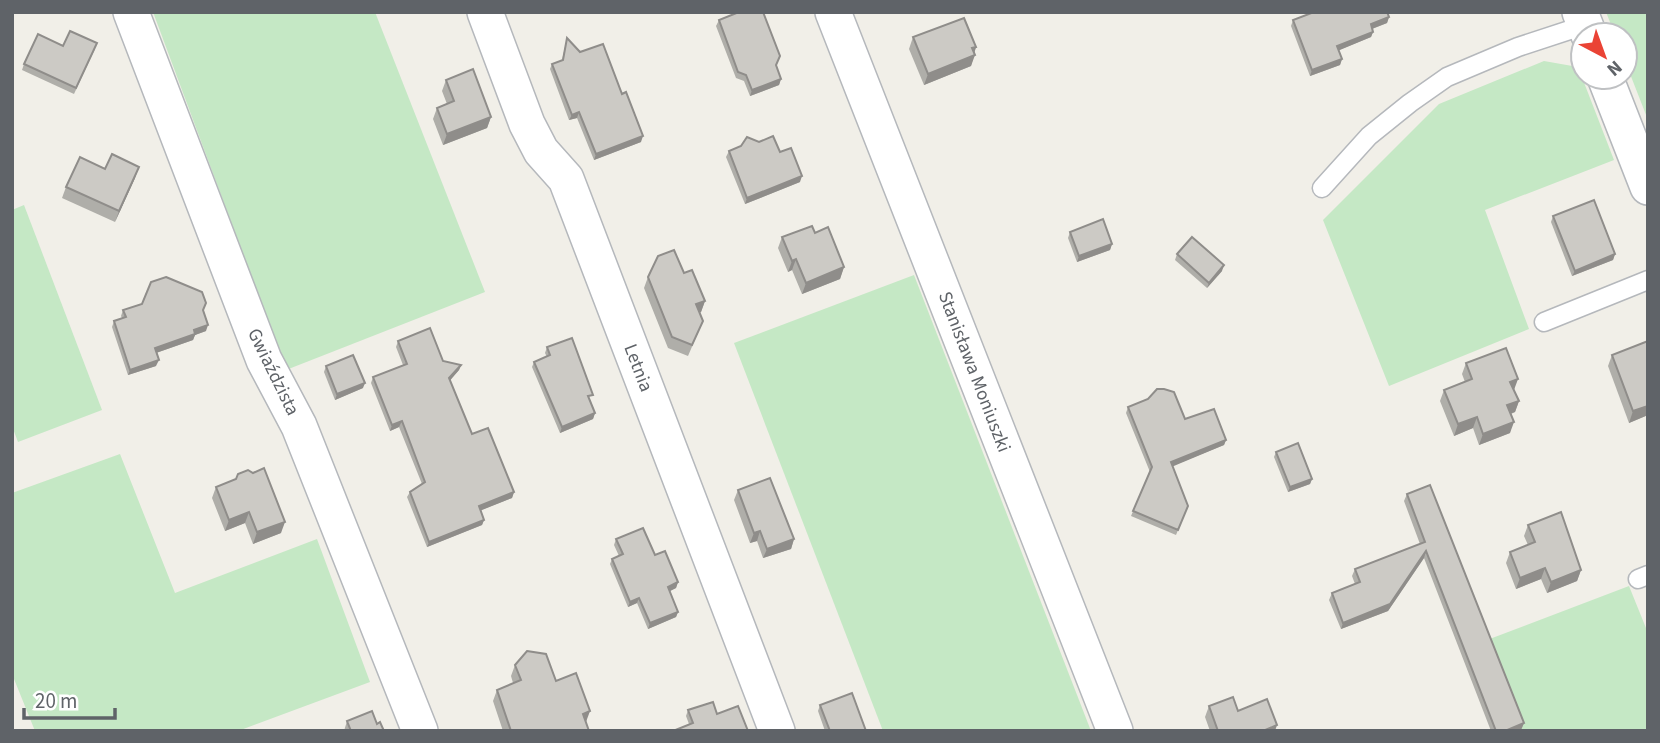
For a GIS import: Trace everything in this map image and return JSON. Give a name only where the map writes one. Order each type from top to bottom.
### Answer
[{"type":"street","name":"Gwiaździsta","points":[[131,12],[264,360],[299,426],[420,731]]},
{"type":"street","name":"Letnia","points":[[485,12],[527,124],[541,151],[566,179],[777,731]]},
{"type":"street","name":"Stanisława Moniuszki","points":[[834,12],[1115,731]]},
{"type":"street","points":[[1610,91],[1648,187]]},
{"type":"lane","points":[[1322,188],[1369,136],[1447,77],[1518,47],[1569,29]]},
{"type":"lane","points":[[1544,322],[1648,280]]},
{"type":"green space","points":[[153,12],[375,12],[485,292],[286,370]]},
{"type":"green space","points":[[1606,12],[1648,12],[1648,120],[1637,91],[1639,91],[1639,21],[1610,21]]},
{"type":"green space","points":[[1544,61],[1569,65],[1569,91],[1587,91],[1614,160],[1485,210],[1529,329],[1389,386],[1323,220],[1439,104]]},
{"type":"green space","points":[[24,205],[102,410],[18,442],[12,426],[12,210]]},
{"type":"green space","points":[[914,275],[1091,731],[883,731],[734,343]]},
{"type":"green space","points":[[120,454],[175,593],[317,539],[370,682],[238,731],[35,731],[12,674],[12,493]]},
{"type":"green space","points":[[1629,586],[1648,633],[1648,731],[1522,731],[1487,640]]},
{"type":"building","points":[[739,12],[763,12],[780,56],[776,65],[781,79],[752,90],[746,75],[738,72],[719,20]]},
{"type":"building","points":[[1314,12],[1387,12],[1389,17],[1371,24],[1373,32],[1337,46],[1342,59],[1312,70],[1293,20]]},
{"type":"building","points":[[964,18],[976,47],[972,48],[975,55],[928,74],[913,37]]},
{"type":"building","points":[[70,31],[97,43],[76,88],[24,64],[38,34],[63,46]]},
{"type":"building","points":[[567,38],[580,52],[603,44],[622,94],[626,92],[643,136],[596,154],[579,112],[572,115],[552,64],[563,60]]},
{"type":"building","points":[[473,69],[491,117],[447,134],[437,108],[454,101],[446,80]]},
{"type":"building","points":[[773,136],[780,152],[791,148],[802,176],[747,198],[729,151],[741,146],[747,137],[759,142]]},
{"type":"building","points":[[112,154],[139,167],[119,211],[66,187],[80,157],[105,169]]},
{"type":"building","points":[[1594,200],[1615,254],[1575,271],[1553,216]]},
{"type":"building","points":[[1103,219],[1112,244],[1079,256],[1070,232]]},
{"type":"building","points":[[812,226],[815,233],[828,227],[844,267],[806,283],[796,259],[792,261],[782,237]]},
{"type":"building","points":[[1192,237],[1224,265],[1209,283],[1177,254]]},
{"type":"building","points":[[674,250],[684,273],[692,270],[705,301],[696,304],[703,321],[692,345],[672,337],[648,277],[658,256]]},
{"type":"building","points":[[166,277],[202,292],[206,303],[203,310],[208,325],[194,330],[195,334],[155,348],[159,360],[130,370],[114,321],[126,317],[123,310],[142,304],[151,282]]},
{"type":"building","points":[[430,328],[443,361],[461,365],[449,378],[472,434],[488,428],[514,492],[479,506],[484,520],[429,542],[410,492],[425,482],[402,421],[392,425],[373,377],[407,364],[398,341]]},
{"type":"building","points":[[572,338],[593,395],[588,396],[595,413],[562,427],[534,362],[550,355],[547,347]]},
{"type":"building","points":[[1648,341],[1648,406],[1633,411],[1612,355]]},
{"type":"building","points":[[1506,348],[1518,379],[1510,382],[1519,401],[1507,405],[1514,422],[1483,434],[1477,417],[1458,424],[1444,390],[1472,379],[1466,363]]},
{"type":"building","points":[[353,355],[365,383],[337,394],[326,366]]},
{"type":"building","points":[[1157,389],[1174,392],[1185,419],[1214,409],[1226,440],[1171,462],[1188,506],[1178,530],[1133,511],[1152,467],[1128,407],[1148,399]]},
{"type":"building","points":[[1298,443],[1312,479],[1290,487],[1276,452]]},
{"type":"building","points":[[264,468],[285,522],[257,532],[249,512],[229,520],[216,487],[236,479],[238,474],[248,470],[253,473]]},
{"type":"building","points":[[770,478],[794,539],[767,549],[760,531],[754,533],[738,490]]},
{"type":"building","points":[[1430,485],[1524,723],[1505,731],[1496,731],[1426,551],[1390,604],[1343,623],[1332,593],[1360,582],[1355,569],[1425,542],[1407,494]]},
{"type":"building","points":[[1561,512],[1581,570],[1551,582],[1545,568],[1520,578],[1510,552],[1535,542],[1528,525]]},
{"type":"building","points":[[643,528],[655,555],[665,551],[678,582],[668,587],[678,612],[650,623],[639,598],[630,602],[612,559],[623,554],[616,539]]},
{"type":"building","points":[[527,651],[546,654],[556,681],[576,673],[590,711],[583,714],[589,731],[511,731],[497,690],[521,680],[515,665]]},
{"type":"building","points":[[852,693],[866,731],[830,731],[820,705]]},
{"type":"building","points":[[1233,697],[1238,711],[1267,699],[1277,725],[1263,731],[1218,731],[1209,706]]},
{"type":"building","points":[[713,702],[717,714],[738,706],[748,731],[673,731],[693,723],[688,710]]},
{"type":"building","points":[[372,711],[377,724],[380,722],[384,731],[351,731],[347,721]]}]
